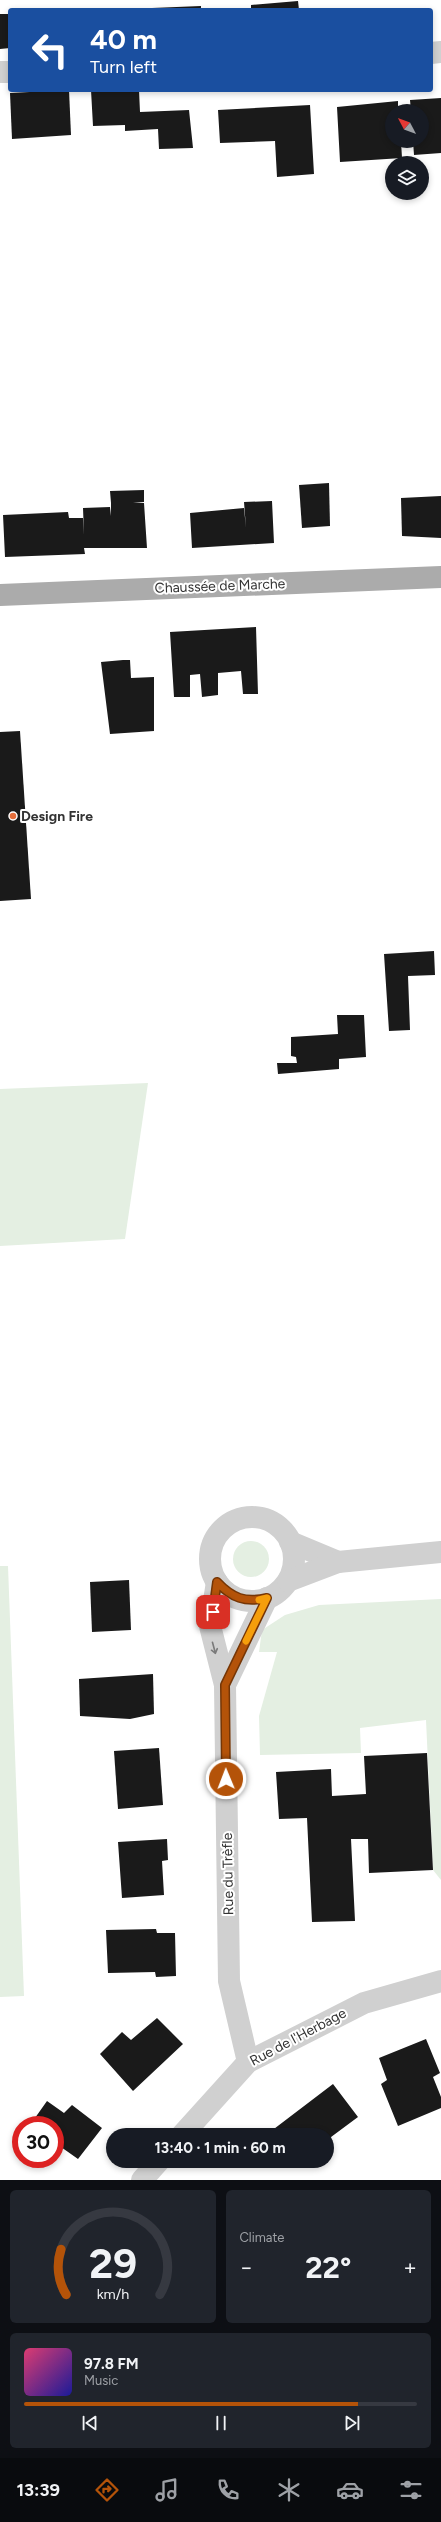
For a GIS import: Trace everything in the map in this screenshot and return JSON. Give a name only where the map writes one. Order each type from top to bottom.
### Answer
[{"type":"main road","name":"Chaussée de Marche","points":[[0,595],[441,577]]},
{"type":"street","points":[[288,1582],[294,1562],[290,1542],[283,1531],[273,1523],[260,1518],[246,1518],[234,1522],[223,1530],[214,1540],[210,1554],[211,1569],[217,1582],[227,1593],[240,1599],[253,1601],[267,1598],[278,1592],[288,1582],[338,1562],[441,1552]]},
{"type":"street","points":[[290,1542],[338,1562]]},
{"type":"street","name":"Rue du Trèfle","points":[[217,1582],[210,1626],[225,1685],[229,1981],[248,2062]]},
{"type":"street","name":"Rue du Trèfle","points":[[225,1685],[267,1598]]},
{"type":"street","name":"Rue de l'Herbage","points":[[188,2128],[248,2062],[364,2003],[441,1981]]},
{"type":"street","points":[[142,2180],[153,2168]]},
{"type":"shaded area","points":[[148,1083],[125,1239],[0,1246],[0,1089]]},
{"type":"shaded area","points":[[255,1541],[264,1546],[268,1552],[268,1566],[264,1572],[255,1577],[247,1577],[238,1572],[234,1566],[233,1555],[238,1546],[244,1542]]},
{"type":"shaded area","points":[[0,1566],[8,1566],[24,1996],[0,1997]]},
{"type":"shaded area","points":[[441,1599],[441,1880],[433,1870],[426,1720],[360,1728],[361,1753],[260,1755],[259,1716],[277,1652],[259,1652],[262,1630],[285,1615],[319,1605]]},
{"type":"building","points":[[298,1],[299,8],[251,8],[251,5]]},
{"type":"building","points":[[201,6],[201,8],[152,8]]},
{"type":"building","points":[[0,14],[8,14],[8,48],[0,49]]},
{"type":"building","points":[[69,92],[71,135],[12,139],[10,93]]},
{"type":"building","points":[[91,92],[139,92],[140,112],[189,110],[193,148],[159,149],[158,129],[125,131],[125,125],[93,126]]},
{"type":"building","points":[[441,98],[441,153],[414,155],[414,148],[429,148],[429,104],[410,104],[410,100]]},
{"type":"building","points":[[398,101],[398,104],[385,104],[385,148],[401,148],[402,156],[385,156],[385,159],[340,162],[337,107]]},
{"type":"building","points":[[310,105],[314,174],[277,177],[275,141],[220,143],[218,110]]},
{"type":"building","points":[[329,483],[330,526],[302,528],[299,485]]},
{"type":"building","points":[[144,490],[144,502],[133,503],[144,503],[147,548],[84,548],[85,554],[5,557],[3,515],[68,512],[69,518],[83,518],[84,535],[83,508],[110,507],[111,516],[110,491]]},
{"type":"building","points":[[441,496],[441,538],[402,536],[401,498]]},
{"type":"building","points":[[272,501],[274,543],[192,548],[190,513],[244,508],[246,528],[244,502]]},
{"type":"building","points":[[256,627],[258,694],[243,694],[241,671],[218,673],[218,695],[202,697],[200,674],[190,675],[190,697],[174,697],[170,632]]},
{"type":"building","points":[[130,660],[131,678],[154,677],[154,731],[110,734],[101,662]]},
{"type":"building","name":"Design Fire","points":[[20,731],[31,899],[0,901],[0,732]]},
{"type":"building","points":[[434,951],[435,975],[408,976],[410,1030],[389,1031],[384,954]]},
{"type":"building","points":[[337,1015],[364,1015],[366,1057],[339,1059],[339,1069],[278,1074],[277,1063],[297,1063],[296,1057],[291,1056],[291,1037],[338,1034]]},
{"type":"building","points":[[129,1580],[131,1630],[92,1632],[90,1582]]},
{"type":"building","points":[[153,1674],[154,1714],[130,1719],[80,1716],[79,1679]]},
{"type":"building","points":[[159,1748],[163,1805],[118,1809],[114,1751]]},
{"type":"building","points":[[427,1753],[433,1870],[369,1873],[368,1839],[351,1839],[355,1921],[312,1922],[307,1818],[279,1819],[276,1772],[331,1769],[332,1796],[366,1794],[364,1756]]},
{"type":"building","points":[[167,1839],[168,1860],[162,1861],[164,1895],[122,1898],[118,1842]]},
{"type":"building","points":[[156,1929],[157,1933],[175,1933],[176,1976],[156,1977],[155,1972],[108,1973],[106,1930]]},
{"type":"building","points":[[157,2018],[183,2044],[133,2091],[100,2054],[122,2032],[131,2040]]},
{"type":"building","points":[[426,2039],[440,2073],[433,2077],[441,2097],[441,2108],[398,2126],[381,2084],[387,2080],[379,2058]]},
{"type":"building","points":[[333,2084],[358,2117],[334,2135],[334,2128],[275,2128]]},
{"type":"building","points":[[47,2101],[64,2113],[72,2105],[102,2128],[78,2159],[64,2149],[64,2116],[36,2116]]},
{"type":"slow traffic","points":[[246,1641],[267,1598],[259,1600]]},
{"type":"place","name":"Design Fire","points":[[13,816]]},
{"type":"route","points":[[213,1612],[217,1582],[227,1593],[240,1599],[253,1601],[267,1598],[225,1685],[226,1779]]}]
